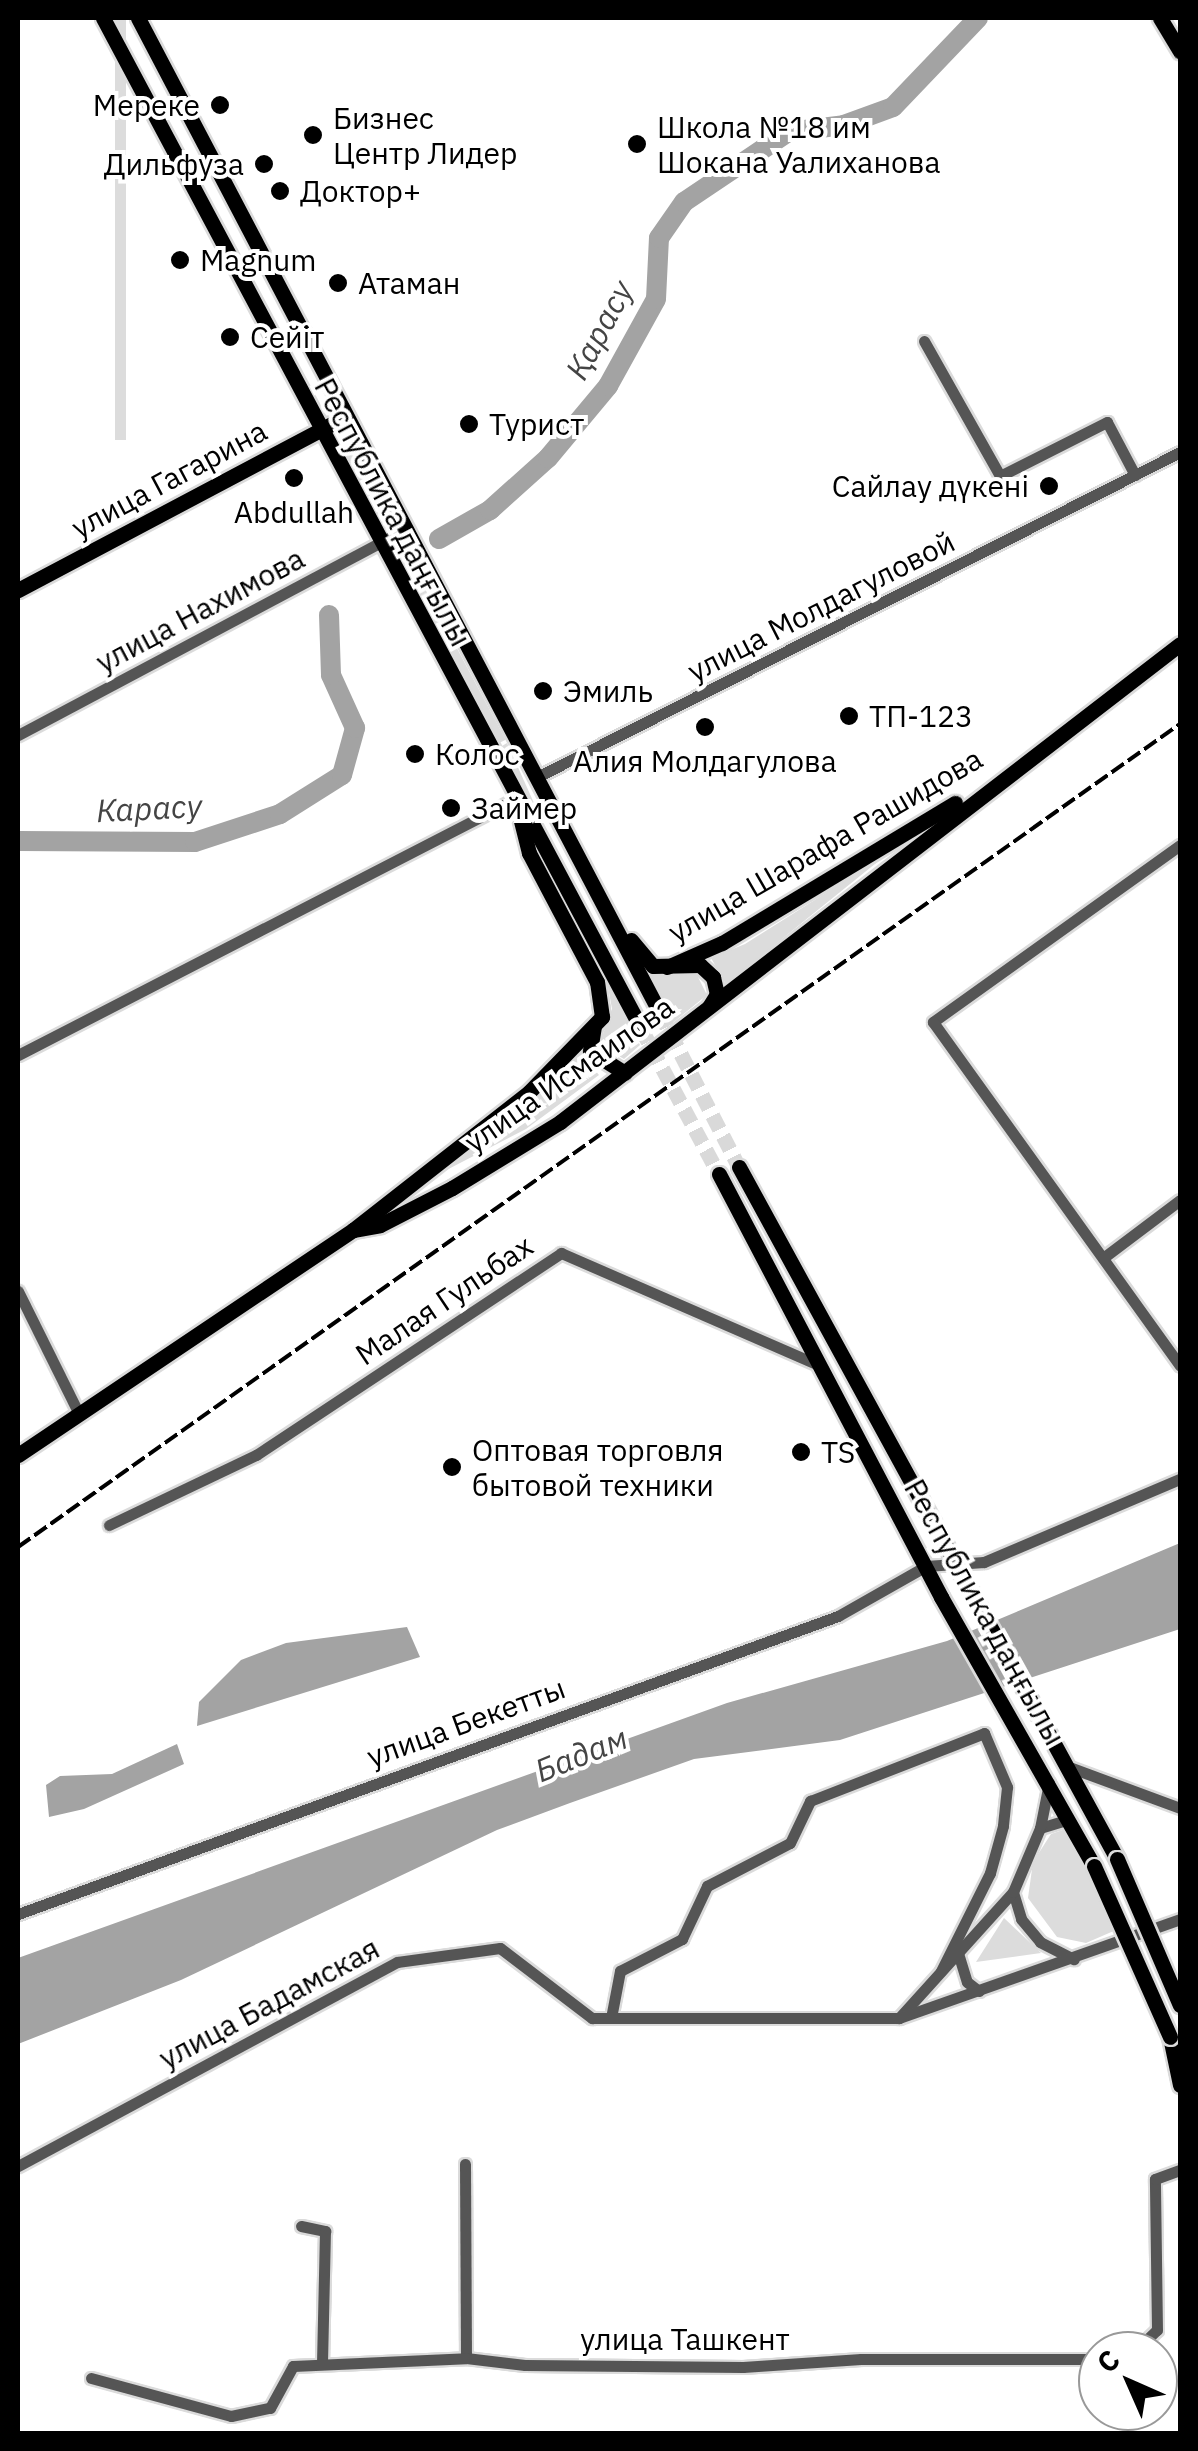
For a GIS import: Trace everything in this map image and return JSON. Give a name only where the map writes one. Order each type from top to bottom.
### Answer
[{"type":"main road","name":"Республика даңғылы","points":[[103,18],[378,544],[641,1028]]},
{"type":"main road","name":"Республика даңғылы","points":[[138,18],[660,1014]]},
{"type":"main road","points":[[1160,18],[1180,50]]},
{"type":"main road","name":"улица Гагарина","points":[[18,590],[346,416]]},
{"type":"main road","name":"улица Шарафа Рашидова","points":[[707,1011],[1010,770],[1180,644]]},
{"type":"main road","name":"улица Шарафа Рашидова","points":[[667,968],[722,943],[1010,770]]},
{"type":"main road","points":[[540,784],[572,830],[633,944],[653,966],[700,965],[714,978],[717,994],[707,1011]]},
{"type":"main road","name":"улица Исмаилова","points":[[18,1455],[353,1230],[529,1092],[602,1017],[597,982],[529,853],[515,799]]},
{"type":"main road","name":"улица Исмаилова","points":[[353,1230],[380,1225],[452,1188],[625,1073],[707,1011]]},
{"type":"main road","points":[[594,1026],[590,1051],[625,1073]]},
{"type":"main road","name":"Республика даңғылы","points":[[739,1167],[1069,1767],[1117,1859],[1180,2005]]},
{"type":"main road","name":"Республика даңғылы","points":[[719,1174],[928,1572],[1094,1866],[1170,2036],[1180,2085]]},
{"type":"street","points":[[924,341],[1000,476],[1107,422],[1135,475]]},
{"type":"street","name":"улица Молдагуловой","points":[[540,784],[1180,452]]},
{"type":"street","name":"улица Нахимова","points":[[18,735],[406,529]]},
{"type":"street","points":[[19,1055],[515,799]]},
{"type":"street","points":[[1180,845],[933,1022],[1180,1366]]},
{"type":"street","points":[[1103,1258],[1180,1200]]},
{"type":"street","name":"Малая Гульбах","points":[[109,1524],[256,1455],[561,1253],[820,1364]]},
{"type":"street","points":[[18,1291],[78,1412]]},
{"type":"street","points":[[928,1572],[984,1562],[1180,1479]]},
{"type":"street","name":"улица Бекетты","points":[[18,1914],[838,1616],[928,1572]]},
{"type":"street","points":[[611,2018],[620,1971],[682,1939],[708,1886],[790,1843],[810,1801],[984,1734],[1007,1787],[1003,1826],[990,1873],[941,1971]]},
{"type":"street","points":[[1069,1767],[1180,1808]]},
{"type":"street","points":[[898,2018],[1013,1892],[1040,1828],[1049,1782]]},
{"type":"street","points":[[1040,1828],[1069,1819]]},
{"type":"street","points":[[1013,1892],[1020,1920],[1040,1942],[1074,1959]]},
{"type":"street","name":"улица Бадамская","points":[[18,2166],[397,1962],[500,1948],[592,2018],[898,2018],[1180,1919]]},
{"type":"street","points":[[958,1953],[959,1968],[979,1991]]},
{"type":"street","points":[[465,2164],[466,2358]]},
{"type":"street","points":[[1157,2331],[1156,2179],[1180,2170]]},
{"type":"street","points":[[91,2378],[232,2416],[263,2413],[293,2366],[322,2360],[326,2231],[301,2226]]},
{"type":"street","name":"улица Ташкент","points":[[322,2360],[466,2358],[525,2365],[743,2366],[861,2359],[1078,2359]]},
{"type":"shaded area","points":[[115,18],[126,18],[126,440],[115,440]]},
{"type":"shaded area","points":[[351,447],[393,526],[384,532],[341,452]]},
{"type":"shaded area","points":[[400,541],[506,740],[497,744],[391,546]]},
{"type":"shaded area","points":[[507,743],[543,823],[497,749]]},
{"type":"shaded area","points":[[886,855],[726,984],[711,958],[745,944]]},
{"type":"shaded area","points":[[631,955],[651,973],[696,973],[707,995],[670,1025]]},
{"type":"shaded area","points":[[608,987],[640,1045],[624,1059],[599,1045],[612,1009]]},
{"type":"shaded area","points":[[579,1051],[599,1075],[526,1129],[396,1196],[542,1090]]},
{"type":"shaded area","points":[[1180,1543],[1180,1629],[840,1740],[694,1759],[570,1803],[497,1830],[181,1980],[18,2044],[18,1958],[727,1703],[947,1641]]},
{"type":"shaded area","points":[[407,1627],[420,1657],[197,1726],[199,1702],[241,1660],[286,1643]]},
{"type":"shaded area","points":[[177,1744],[184,1764],[84,1809],[49,1817],[46,1785],[60,1776],[112,1774]]},
{"type":"shaded area","points":[[1063,1830],[1074,1837],[1116,1930],[1086,1943],[1057,1937],[1028,1898],[1033,1862],[1051,1834]]},
{"type":"shaded area","points":[[1004,1918],[1041,1953],[976,1962]]},
{"type":"waterway","name":"Қарасу","points":[[439,539],[490,510],[548,458],[608,386],[656,299],[659,238],[684,202],[788,132],[844,125],[893,107],[978,18]]},
{"type":"waterway","name":"Карасу","points":[[18,841],[195,842],[280,814],[342,775],[355,728],[331,675],[329,615]]},
{"type":"tunnel","points":[[660,1013],[739,1167]]},
{"type":"tunnel","points":[[641,1028],[719,1174]]},
{"type":"railway","points":[[18,1547],[1180,724]]},
{"type":"place","name":"Мереке","points":[[220,105]]},
{"type":"place","name":"Бизнес Центр Лидер","points":[[313,135]]},
{"type":"place","name":"Школа №18 им Шокана Уалиханова","points":[[637,144]]},
{"type":"place","name":"Дильфуза","points":[[264,164]]},
{"type":"place","name":"Доктор+","points":[[280,191]]},
{"type":"place","name":"Magnum","points":[[180,260]]},
{"type":"place","name":"Атаман","points":[[338,283]]},
{"type":"place","name":"Сейіт","points":[[230,337]]},
{"type":"place","name":"Турист","points":[[469,424]]},
{"type":"place","name":"Аbdullah","points":[[294,478]]},
{"type":"place","name":"Сайлау дүкені","points":[[1049,486]]},
{"type":"place","name":"Эмиль","points":[[543,691]]},
{"type":"place","name":"ТП-123","points":[[849,716]]},
{"type":"place","name":"Алия Молдагулова","points":[[705,727]]},
{"type":"place","name":"Колос","points":[[415,754]]},
{"type":"place","name":"Займер","points":[[451,808]]},
{"type":"place","name":"TS","points":[[801,1452]]},
{"type":"place","name":"Оптовая торговля бытовой техники","points":[[452,1467]]},
{"type":"water label","name":"Бадам","points":[[581,1754]]}]
